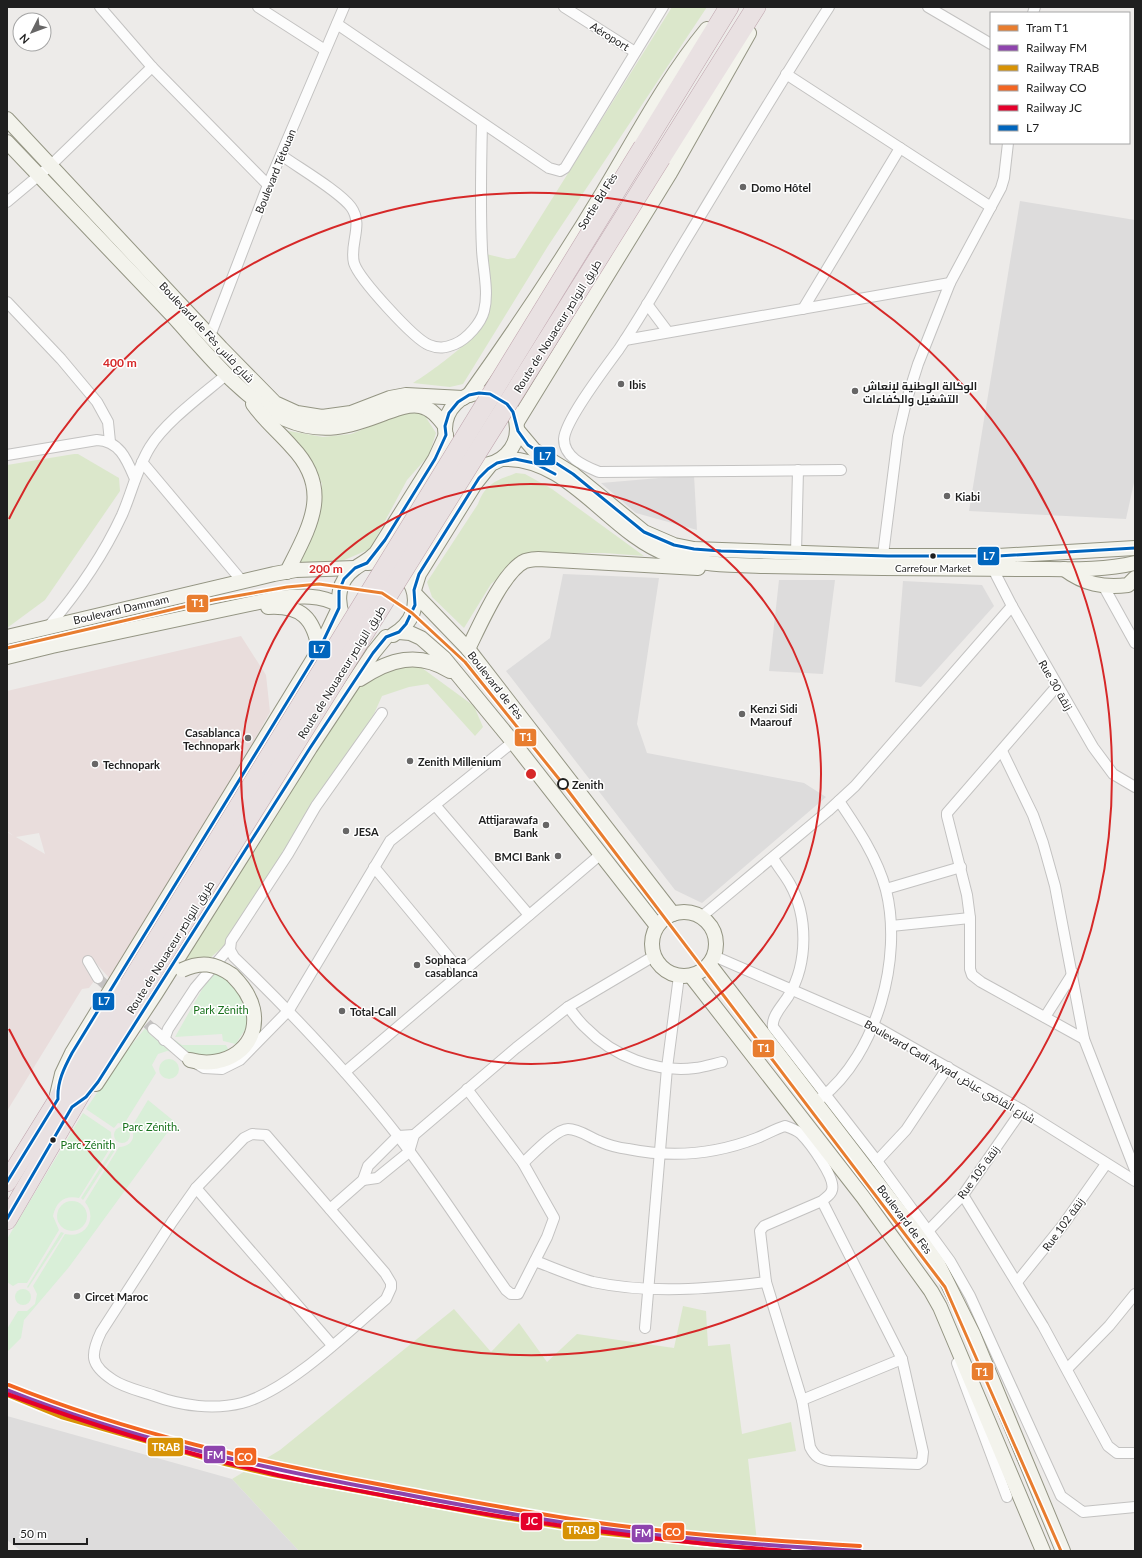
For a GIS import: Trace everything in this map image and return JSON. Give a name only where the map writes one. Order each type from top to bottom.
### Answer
[{"type":"highway","name":"Route de Nouaceur طريق النواصر","points":[[7,1219],[65,1103],[729,7]]},
{"type":"highway","name":"Route de Nouaceur طريق النواصر","points":[[134,990],[756,7]]},
{"type":"highway","name":"Route de Nouaceur طريق النواصر","points":[[7,1182],[65,1103]]},
{"type":"main road","name":"Sortie Bd Fès","points":[[466,396],[516,330],[548,281],[666,86],[701,36],[725,7]]},
{"type":"main road","points":[[414,592],[419,574],[475,484],[513,447],[517,426],[670,173],[741,48],[758,14],[759,7]]},
{"type":"main road","name":"Boulevard de Fès شارع فاس","points":[[7,119],[210,336],[275,402],[304,414],[336,416],[351,413],[390,398],[406,395],[466,396]]},
{"type":"main road","name":"Boulevard de Fès شارع فاس","points":[[7,142],[227,374],[245,392],[265,407],[286,419],[311,427],[343,428],[401,407],[413,405],[427,408],[435,414],[446,431]]},
{"type":"main road","points":[[245,392],[264,419],[293,447],[307,465],[315,487],[315,499],[312,515],[302,543],[287,572]]},
{"type":"main road","points":[[361,566],[386,563],[396,567],[410,581],[414,592],[415,605],[412,615],[406,624],[392,634],[355,682],[310,748],[156,993],[86,1097],[65,1103],[57,1089],[62,1074],[80,1040],[319,650],[339,607],[341,586],[349,573],[361,566],[385,540],[436,459],[453,407],[466,396],[479,393],[490,394],[499,398],[507,404],[513,412],[517,426],[528,445],[534,450],[573,474],[626,519],[644,532],[660,540],[694,549],[796,553],[998,556],[1135,548]]},
{"type":"main road","points":[[446,431],[448,444],[459,457],[474,465],[527,460],[555,473],[585,496],[620,527],[654,549],[691,561],[718,564],[993,569],[1064,569],[1135,564]]},
{"type":"main road","points":[[468,649],[500,589],[514,570],[525,561],[538,559],[697,568],[718,564]]},
{"type":"main road","name":"Boulevard Dammam","points":[[7,638],[49,626],[242,581],[287,572],[361,566]]},
{"type":"main road","points":[[1064,569],[1084,582],[1104,587],[1128,585],[1135,580]]},
{"type":"main road","name":"Boulevard de Fès","points":[[414,592],[468,649],[673,914]]},
{"type":"main road","name":"Boulevard Dammam","points":[[7,657],[278,598],[308,596],[330,600],[339,607]]},
{"type":"main road","points":[[238,607],[279,606],[295,610],[311,622],[316,632],[319,650]]},
{"type":"main road","points":[[339,607],[344,620],[357,632],[374,638],[392,634]]},
{"type":"main road","name":"Boulevard de Fès","points":[[392,634],[410,633],[421,638],[444,658],[513,742],[657,926]]},
{"type":"main road","points":[[355,682],[377,667],[406,660],[426,660],[458,675]]},
{"type":"main road","points":[[688,912],[701,917],[710,925],[715,935],[716,944],[712,960],[702,971],[685,976],[665,970],[654,956],[652,942],[657,926],[663,919],[673,914],[688,912]]},
{"type":"main road","name":"Boulevard de Fès","points":[[712,960],[821,1099],[938,1264],[972,1334],[1063,1551]]},
{"type":"main road","points":[[133,1027],[144,1017],[171,980],[182,970],[195,964],[209,964],[216,966],[232,975],[244,988],[253,1010],[253,1026],[248,1040],[235,1055],[219,1062],[202,1064],[190,1060]]},
{"type":"main road","name":"Boulevard de Fès","points":[[685,976],[867,1203],[918,1271],[940,1307],[1043,1551]]},
{"type":"street","points":[[100,7],[152,68],[268,185]]},
{"type":"street","points":[[258,7],[325,50]]},
{"type":"street","name":"Boulevard Tétouan","points":[[210,336],[268,185],[344,7]]},
{"type":"street","name":"Aéroport","points":[[564,7],[635,52]]},
{"type":"street","points":[[337,24],[549,168],[560,171],[565,168],[663,7]]},
{"type":"street","points":[[830,7],[786,74],[625,340],[580,407],[567,429],[564,438],[565,447],[575,459],[599,472],[841,470]]},
{"type":"street","points":[[928,7],[990,43]]},
{"type":"street","points":[[7,202],[50,166],[152,68]]},
{"type":"street","points":[[786,74],[992,207]]},
{"type":"street","points":[[281,155],[340,197],[351,207],[357,223],[353,257],[357,270],[377,296],[417,338],[433,347],[446,348],[457,343],[474,328],[484,310],[482,249],[482,123]]},
{"type":"street","points":[[883,555],[898,436],[906,402],[918,364],[950,283],[992,207],[1004,178],[1008,144]]},
{"type":"street","points":[[803,309],[900,148]]},
{"type":"street","points":[[625,340],[950,283]]},
{"type":"street","points":[[7,302],[61,359],[93,397],[108,422],[110,442],[124,457],[135,479]]},
{"type":"street","points":[[647,304],[668,332]]},
{"type":"street","points":[[49,626],[74,596],[100,557],[124,510],[142,462],[160,434],[227,374]]},
{"type":"street","points":[[7,455],[97,440],[110,442]]},
{"type":"street","points":[[142,462],[242,581]]},
{"type":"street","points":[[796,553],[798,470]]},
{"type":"street","name":"Rue 30 زنقة","points":[[993,569],[1057,686],[1103,763],[1113,774],[1135,787]]},
{"type":"street","points":[[1104,587],[1135,643]]},
{"type":"street","points":[[701,917],[773,858],[855,786],[1012,606]]},
{"type":"street","points":[[1057,686],[947,813],[961,867],[970,918],[970,969],[972,975],[980,982],[1084,1039]]},
{"type":"street","points":[[164,1040],[168,1029],[194,988],[230,947],[233,938],[288,854],[316,806],[382,713]]},
{"type":"street","points":[[153,1029],[164,1040],[190,1060],[210,1069],[222,1069],[235,1064],[289,1010],[390,841],[513,742]]},
{"type":"street","points":[[1002,751],[1033,815],[1043,843],[1055,886],[1073,974],[1084,1039],[1135,1170]]},
{"type":"street","points":[[821,1099],[851,1067],[859,1055],[880,1007],[891,951],[891,926],[886,889],[867,845],[839,801]]},
{"type":"street","points":[[435,804],[529,915]]},
{"type":"street","points":[[345,1072],[601,854]]},
{"type":"street","points":[[773,858],[790,884],[799,905],[803,927],[804,946],[793,990],[773,1020],[773,1027],[821,1099],[877,1161],[929,1230],[950,1261],[970,1296],[1061,1496],[1083,1512],[1135,1507]]},
{"type":"street","points":[[886,889],[961,867]]},
{"type":"street","points":[[374,868],[462,973]]},
{"type":"street","points":[[891,926],[970,918]]},
{"type":"street","points":[[230,947],[234,957],[289,1010],[345,1072],[398,1136],[506,1290],[511,1294],[518,1294],[535,1261],[554,1218],[523,1163],[467,1089]]},
{"type":"street","points":[[363,1180],[377,1178],[409,1152],[414,1135],[467,1089],[568,1007],[654,956]]},
{"type":"street","points":[[88,960],[98,978]]},
{"type":"street","name":"Boulevard Cadi Ayyad شارع القاضي عياض","points":[[712,960],[793,990],[873,1025],[1022,1110],[1135,1181]]},
{"type":"street","points":[[1045,1017],[1073,974]]},
{"type":"street","points":[[645,1328],[667,1068],[685,976]]},
{"type":"street","points":[[568,1007],[585,1028],[609,1048],[637,1061],[667,1068],[695,1068],[722,1062]]},
{"type":"street","points":[[877,1161],[906,1130],[948,1067]]},
{"type":"street","name":"Rue 105 زنقة","points":[[929,1230],[963,1195],[1022,1110]]},
{"type":"street","points":[[523,1163],[559,1131],[567,1129],[576,1130],[601,1142],[628,1149],[660,1154],[689,1154],[708,1152],[756,1139],[785,1126],[802,1135],[830,1175],[832,1190],[822,1201],[764,1226],[760,1231],[766,1282],[802,1400],[810,1447],[813,1454],[819,1459],[830,1461],[918,1464],[922,1461],[923,1452],[902,1359],[822,1201]]},
{"type":"street","points":[[252,1134],[266,1135],[385,1273],[391,1282],[391,1288],[386,1299],[332,1345],[278,1387],[244,1403],[223,1406],[193,1405],[165,1400],[117,1383],[104,1374],[97,1366],[93,1356],[94,1347],[101,1332],[172,1222],[196,1188],[244,1138],[252,1134]]},
{"type":"street","points":[[330,1209],[363,1180],[368,1166],[398,1136],[414,1135]]},
{"type":"street","name":"Rue 102 زنقة","points":[[1017,1282],[1064,1225],[1106,1164]]},
{"type":"street","points":[[196,1188],[332,1345]]},
{"type":"street","points":[[963,1195],[1017,1282],[1067,1369],[1108,1446],[1118,1453],[1135,1453]]},
{"type":"street","points":[[535,1261],[592,1282],[649,1288],[726,1287],[766,1282]]},
{"type":"street","points":[[1067,1369],[1109,1326],[1135,1294]]},
{"type":"street","points":[[940,1307],[958,1366],[1007,1497]]},
{"type":"street","points":[[802,1400],[902,1359]]},
{"type":"shaded area","points":[[1020,201],[1135,220],[1135,478],[1126,519],[969,511]]},
{"type":"shaded area","points":[[694,475],[697,530],[636,513],[601,483]]},
{"type":"shaded area","points":[[563,574],[659,578],[637,724],[647,753],[804,783],[826,797],[702,903],[675,890],[506,671],[550,638]]},
{"type":"shaded area","points":[[779,580],[835,580],[823,674],[769,671]]},
{"type":"shaded area","points":[[903,581],[982,585],[994,606],[921,687],[895,682]]},
{"type":"shaded area","name":"Casablanca Technopark","points":[[241,636],[266,675],[270,712],[168,895],[111,980],[94,961],[100,973],[89,988],[82,989],[7,1111],[7,832],[14,836],[7,831],[7,691]],"holes":[[[39,833],[45,854],[16,837]]]},
{"type":"shaded area","points":[[7,1416],[232,1479],[299,1551],[21,1551],[7,1540]]},
{"type":"green space","points":[[672,7],[707,7],[548,246],[463,384],[450,387],[413,383],[457,351],[486,321],[489,312],[489,291],[486,254],[507,259],[515,258]]},
{"type":"green space","points":[[411,410],[425,416],[436,433],[429,455],[407,480],[370,549],[335,564],[297,564],[316,514],[322,484],[310,457],[284,430],[323,437],[351,434]]},
{"type":"green space","points":[[78,454],[119,478],[120,491],[45,600],[7,628],[7,465]]},
{"type":"green space","points":[[516,473],[525,474],[552,489],[644,556],[604,553],[526,553],[491,584],[464,628],[432,597],[427,582],[478,504],[484,491],[497,481]]},
{"type":"green space","points":[[426,660],[422,668],[474,706],[483,727],[475,736],[428,684],[409,687],[382,696],[369,725],[356,740],[225,945],[209,959],[184,961],[355,682],[393,662]]},
{"type":"green space","name":"Park Zénith","points":[[212,972],[227,980],[240,992],[247,1008],[247,1025],[236,1044],[223,1041],[222,1034],[175,1037]]},
{"type":"green space","name":"Parc Zénith","points":[[147,1026],[151,1036],[156,1037],[174,1052],[167,1051],[158,1054],[152,1065],[156,1073],[124,1124],[118,1123],[114,1128],[86,1109],[120,1059]]},
{"type":"green space","name":"Park Zénith","points":[[175,1040],[182,1045],[226,1045],[229,1051],[206,1056],[194,1055],[173,1045]]},
{"type":"green space","points":[[169,1059],[176,1062],[179,1069],[176,1076],[169,1079],[162,1076],[159,1069],[162,1062]]},
{"type":"green space","name":"Parc Zénith.","points":[[148,1100],[175,1122],[69,1267],[24,1320],[21,1338],[7,1352],[7,1329],[18,1311],[27,1311],[35,1304],[37,1294],[33,1286],[65,1234],[72,1235],[79,1233],[88,1226],[90,1214],[89,1208],[85,1202],[119,1147],[129,1144],[133,1138],[131,1128]]},
{"type":"green space","name":"Parc Zénith","points":[[83,1113],[111,1132],[112,1145],[79,1198],[74,1197],[65,1199],[56,1207],[53,1216],[59,1230],[27,1283],[18,1283],[13,1286],[7,1282],[7,1239]]},
{"type":"green space","name":"Parc Zénith","points":[[122,1127],[128,1129],[130,1135],[128,1141],[122,1143],[116,1141],[114,1135],[116,1129]]},
{"type":"green space","name":"Parc Zénith","points":[[115,1145],[117,1147],[83,1200],[81,1198]]},
{"type":"green space","points":[[72,1201],[78,1202],[86,1210],[86,1222],[78,1230],[72,1231],[66,1230],[58,1222],[57,1216],[58,1210],[66,1202]]},
{"type":"green space","points":[[61,1232],[64,1233],[28,1288],[27,1287]]},
{"type":"green space","points":[[23,1289],[29,1291],[31,1297],[29,1303],[23,1305],[17,1303],[15,1297],[17,1291]]},
{"type":"green space","points":[[683,1306],[706,1311],[708,1346],[730,1344],[742,1434],[791,1422],[796,1451],[748,1459],[758,1551],[299,1551],[232,1479],[280,1450],[454,1309],[491,1352],[519,1323],[547,1362],[577,1334],[674,1348]]},
{"type":"tunnel","points":[[98,978],[115,994]]},
{"type":"tunnel","points":[[136,1013],[153,1029]]},
{"type":"tram line","name":"T1","points":[[7,648],[213,600],[287,587],[319,584],[382,593],[412,613],[465,662],[563,784],[945,1287],[1061,1551]]},
{"type":"rail line","name":"CO","points":[[9,1385],[102,1418],[196,1445],[292,1467],[493,1506],[599,1523],[664,1531],[860,1546]]},
{"type":"rail line","name":"FM","points":[[7,1390],[100,1423],[195,1450],[290,1472],[492,1511],[598,1528],[663,1536],[860,1551]]},
{"type":"rail line","name":"JC","points":[[7,1394],[105,1428],[172,1448],[239,1466],[302,1480],[540,1523],[640,1537],[790,1551]]},
{"type":"rail line","name":"TRAB","points":[[7,1395],[61,1417],[225,1464],[273,1475],[492,1516],[599,1533],[777,1551]]},
{"type":"transit line","name":"L7","points":[[7,1182],[58,1099],[60,1081],[72,1053],[319,650],[339,608],[339,591],[344,579],[355,568],[367,563],[385,540],[435,459],[446,435],[445,426],[449,413],[458,402],[469,395],[479,393],[490,394],[507,404],[513,412],[518,431],[528,445],[573,474],[644,532],[674,545],[694,549],[721,551],[888,556],[998,556],[1135,548]]},
{"type":"transit line","name":"L7","points":[[7,1219],[72,1107],[86,1097],[98,1082],[310,748],[373,653],[386,637],[399,632],[406,624],[415,605],[414,590],[419,574],[479,478],[497,463],[515,459],[534,463],[555,474]]},
{"type":"place","name":"Domo Hôtel","points":[[743,187]]},
{"type":"place","name":"Ibis","points":[[621,384]]},
{"type":"place","name":"الوكالة الوطنية لإنعاش التشغيل والكفاءات","points":[[855,391]]},
{"type":"place","name":"Kiabi","points":[[947,496]]},
{"type":"place","name":"Carrefour Market","points":[[933,556]]},
{"type":"place","name":"Kenzi Sidi Maarouf","points":[[742,714]]},
{"type":"place","name":"Casablanca Technopark","points":[[248,738]]},
{"type":"place","name":"Zenith Millenium","points":[[410,761]]},
{"type":"place","name":"Technopark","points":[[95,764]]},
{"type":"place","name":"Zenith","points":[[563,784]]},
{"type":"place","name":"Attijarawafa Bank","points":[[546,825]]},
{"type":"place","name":"JESA","points":[[346,831]]},
{"type":"place","name":"BMCI Bank","points":[[558,856]]},
{"type":"place","name":"Sophaca casablanca","points":[[417,965]]},
{"type":"place","name":"Total-Call","points":[[342,1011]]},
{"type":"place","name":"Circet Maroc","points":[[77,1296]]}]
